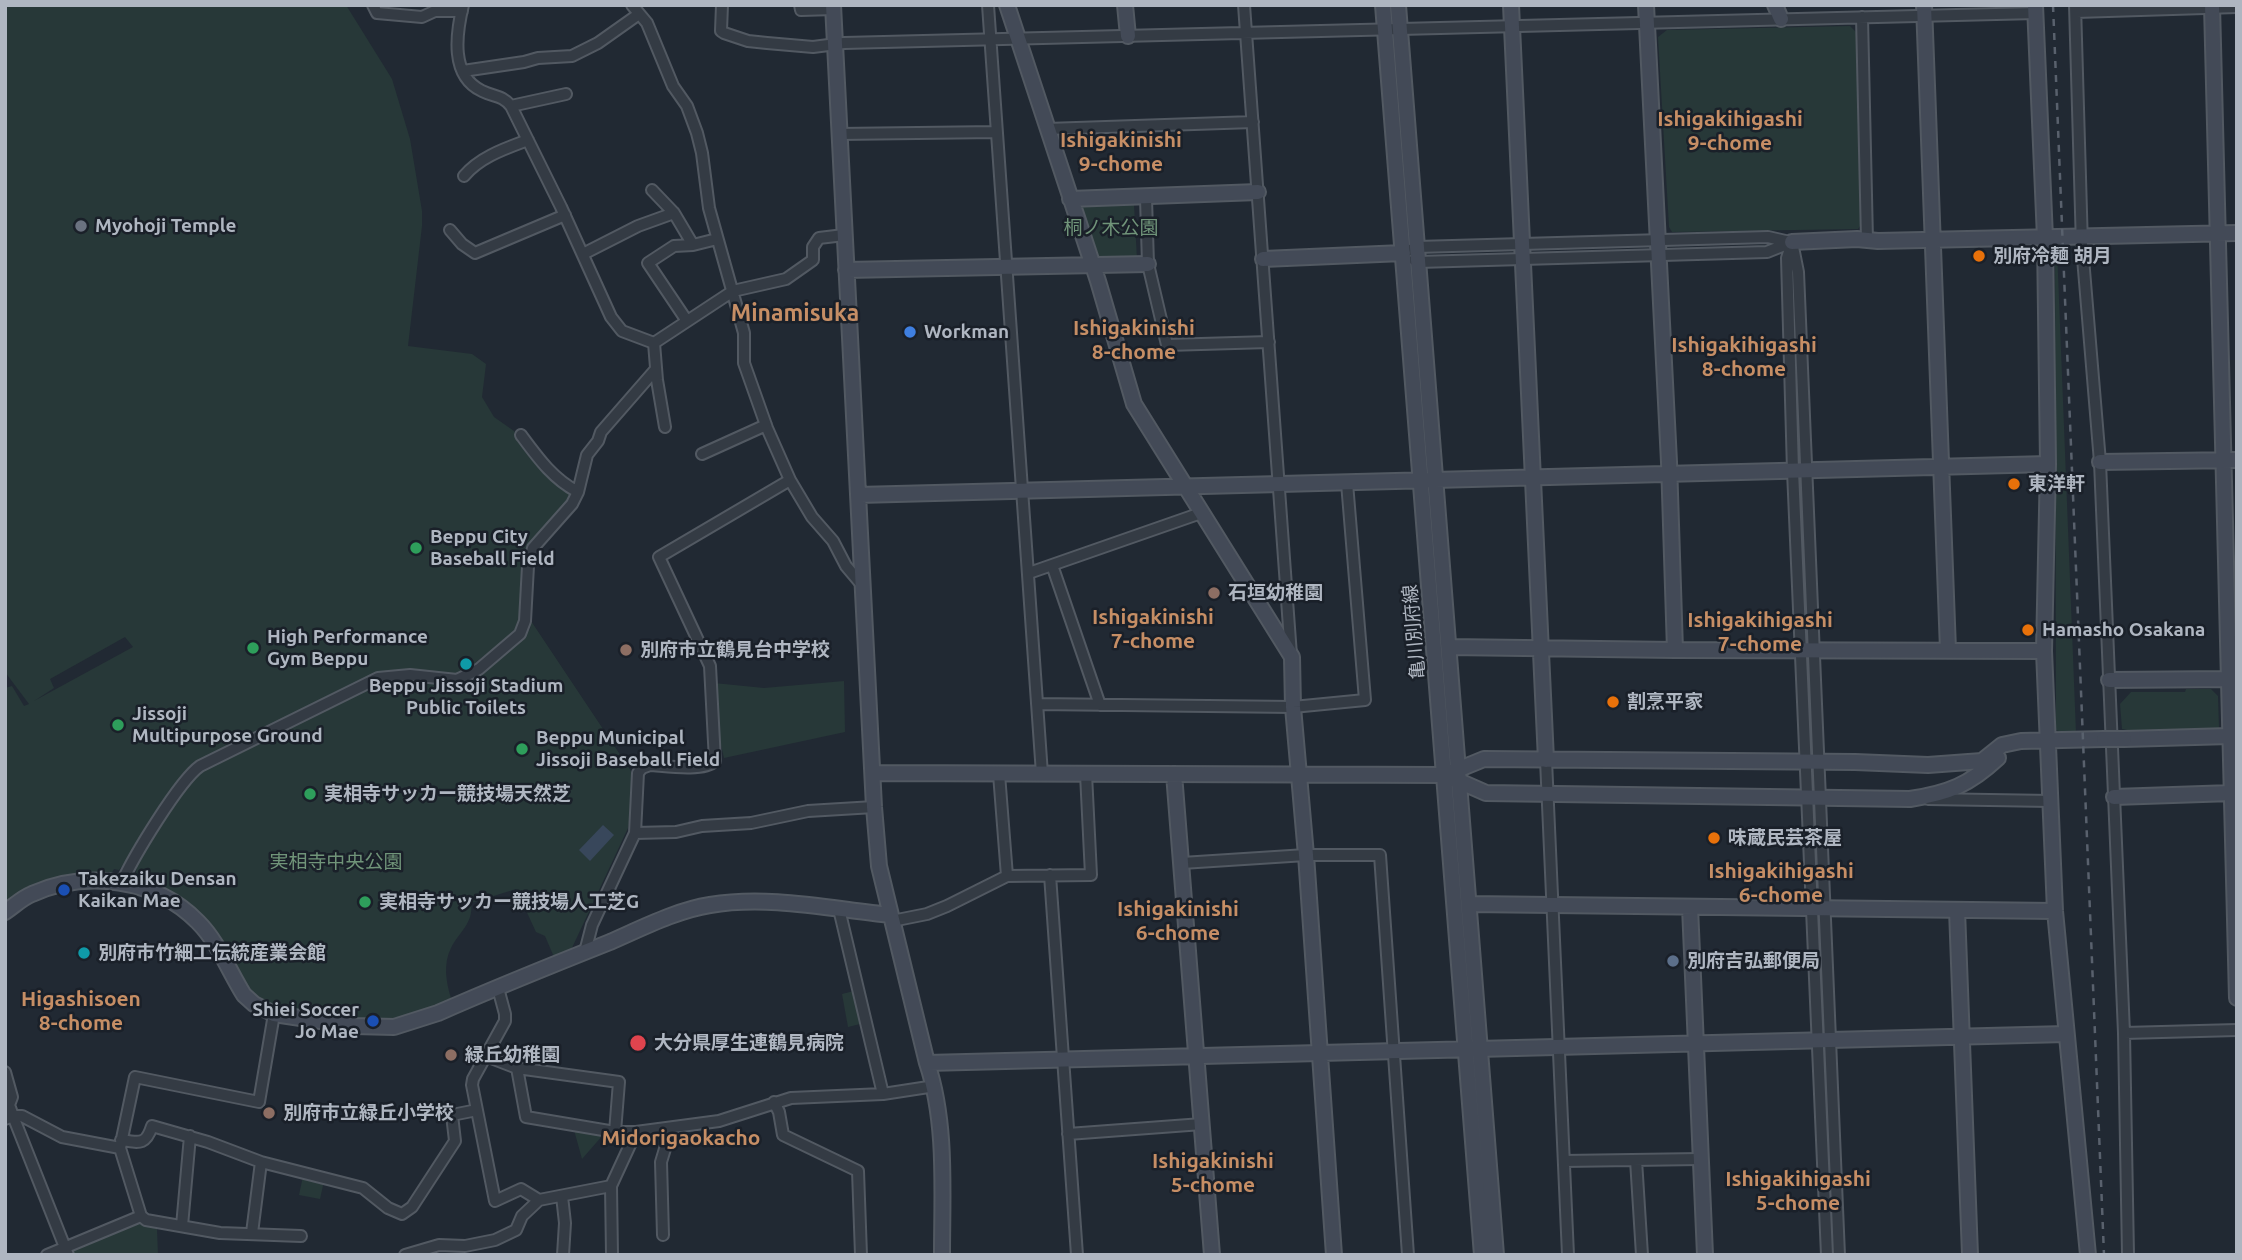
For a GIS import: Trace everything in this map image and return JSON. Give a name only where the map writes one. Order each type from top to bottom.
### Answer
[{"type":"street","points":[[373,5],[376,13],[422,17],[435,11],[463,8],[457,50],[466,80],[482,91],[505,97],[565,215],[611,317],[622,331],[654,343]]},
{"type":"street","points":[[722,5],[721,31],[748,41],[813,47],[835,43],[1862,17],[1925,10],[2035,9],[2045,238],[2048,464],[2044,651],[2055,911],[2088,1255]]},
{"type":"street","points":[[800,5],[801,10],[834,7],[862,585],[879,866],[935,1086],[942,1157],[943,1255]]},
{"type":"street","points":[[988,5],[1042,774]]},
{"type":"street","points":[[1007,5],[1093,265],[1134,404],[1292,657]]},
{"type":"street","points":[[1125,5],[1128,36]]},
{"type":"street","points":[[1244,5],[1334,1255]]},
{"type":"street","name":"亀川別府線","points":[[1383,5],[1392,29],[1417,247],[1428,481],[1454,775],[1473,1048],[1496,1255]]},
{"type":"street","name":"亀川別府線","points":[[1398,5],[1392,29],[1403,253],[1449,647],[1454,775],[1469,904],[1482,1255]]},
{"type":"street","points":[[1511,5],[1568,1255]]},
{"type":"street","points":[[1646,5],[1675,650]]},
{"type":"street","points":[[1775,5],[1781,19]]},
{"type":"street","points":[[1781,19],[1787,5]]},
{"type":"street","points":[[2212,6],[2218,233],[2230,460],[2230,736],[2237,998]]},
{"type":"street","points":[[2128,1255],[2124,1033],[2100,462],[2082,237],[2076,9],[2237,7]]},
{"type":"street","points":[[463,71],[572,55],[598,43],[636,10],[647,23],[673,86],[687,106],[697,133],[717,239],[744,333],[744,363],[766,425],[790,480],[812,517],[833,541],[846,566],[862,585]]},
{"type":"street","points":[[1925,10],[1948,650]]},
{"type":"street","points":[[1862,17],[1867,240]]},
{"type":"street","points":[[511,106],[566,94]]},
{"type":"street","points":[[1047,129],[1253,122]]},
{"type":"street","points":[[839,134],[996,132]]},
{"type":"street","points":[[464,176],[474,165],[503,149],[527,141]]},
{"type":"street","points":[[652,190],[674,213],[694,245]]},
{"type":"street","points":[[1070,199],[1258,192]]},
{"type":"street","points":[[1146,198],[1148,264],[1167,345],[1269,342]]},
{"type":"street","points":[[583,254],[638,226],[674,213]]},
{"type":"street","points":[[450,230],[462,244],[475,253],[565,215]]},
{"type":"street","points":[[1403,253],[1418,262],[1523,252],[1657,248],[1768,237],[1792,242],[2237,233]]},
{"type":"street","points":[[654,343],[733,291],[786,279],[813,260],[813,247],[819,238],[844,234]]},
{"type":"street","points":[[687,321],[648,263],[674,246],[694,245],[717,239]]},
{"type":"street","points":[[1792,242],[1787,258],[1787,281],[1800,471],[1819,909],[1827,1255]]},
{"type":"street","points":[[1263,258],[1403,253],[1417,247],[1523,252]]},
{"type":"street","points":[[846,270],[1148,264]]},
{"type":"street","points":[[654,343],[665,426]]},
{"type":"street","points":[[122,882],[132,860],[189,777],[200,766],[378,678],[411,675],[450,681],[466,677],[515,639],[525,621],[528,566],[533,548],[572,504],[578,492],[587,455],[601,432],[656,369]]},
{"type":"street","points":[[702,454],[766,425]]},
{"type":"street","points":[[522,435],[540,461],[561,483],[578,492]]},
{"type":"street","points":[[2100,462],[2230,460]]},
{"type":"street","points":[[858,495],[2048,464]]},
{"type":"street","points":[[585,952],[592,925],[635,833],[638,774],[642,768],[650,765],[700,767],[715,761],[710,666],[659,557],[790,480]]},
{"type":"street","points":[[1037,704],[1293,707],[1365,700],[1347,483]]},
{"type":"street","points":[[1029,573],[1201,513]]},
{"type":"street","points":[[1052,565],[1100,705]]},
{"type":"street","points":[[1449,647],[2044,651]]},
{"type":"street","points":[[2109,680],[2232,686]]},
{"type":"street","points":[[873,774],[1454,775],[1484,759],[1928,765],[1982,761],[2003,746],[2014,742],[2230,736]]},
{"type":"street","points":[[1910,799],[1944,793],[1969,782],[2014,742]]},
{"type":"street","points":[[999,774],[1007,876]]},
{"type":"street","points":[[5,912],[29,895],[54,885],[82,880],[122,882],[166,898],[190,915],[205,930],[244,995],[254,1004],[274,1014],[354,1026],[394,1027],[438,1013],[666,919],[709,905],[752,902],[823,906],[891,918],[937,910],[1007,876],[1091,875],[1086,774]]},
{"type":"street","points":[[1174,774],[1212,1255]]},
{"type":"street","points":[[1454,775],[1486,793],[2051,801]]},
{"type":"street","points":[[2114,797],[2233,784]]},
{"type":"street","points":[[635,833],[676,832],[702,826],[751,823],[808,811],[874,807]]},
{"type":"street","points":[[1182,863],[1306,855],[1380,855],[1408,1255]]},
{"type":"street","points":[[1050,875],[1077,1255]]},
{"type":"street","points":[[1469,904],[2055,911]]},
{"type":"street","points":[[1690,907],[1705,1255]]},
{"type":"street","points":[[839,909],[884,1094]]},
{"type":"street","points":[[1957,910],[1970,1255]]},
{"type":"street","points":[[498,988],[505,1021],[473,1079],[477,1110],[495,1200],[521,1189],[539,1200]]},
{"type":"street","points":[[274,1014],[259,1102],[135,1077],[121,1144],[141,1216],[146,1220],[220,1233],[301,1236]]},
{"type":"street","points":[[2124,1033],[2237,1030]]},
{"type":"street","points":[[927,1063],[2066,1034]]},
{"type":"street","points":[[1824,1040],[1839,1255]]},
{"type":"street","points":[[486,1056],[517,1068],[619,1082],[615,1132]]},
{"type":"street","points":[[517,1068],[526,1117],[615,1132],[671,1129],[719,1121],[791,1098],[884,1094],[935,1086]]},
{"type":"street","points":[[5,1072],[12,1097],[8,1111],[67,1251]]},
{"type":"street","points":[[774,1102],[779,1112],[783,1135],[858,1171],[860,1255]]},
{"type":"street","points":[[8,1111],[62,1137],[121,1144],[148,1139],[152,1126],[190,1136],[261,1162],[363,1188],[388,1208],[402,1214],[412,1208],[455,1141],[452,1115],[477,1110]]},
{"type":"street","points":[[1068,1134],[1202,1124]]},
{"type":"street","points":[[663,1235],[661,1162],[671,1129]]},
{"type":"street","points":[[612,1255],[611,1186],[636,1132]]},
{"type":"street","points":[[182,1226],[190,1136]]},
{"type":"street","points":[[1564,1161],[1700,1159]]},
{"type":"street","points":[[1636,1160],[1642,1255]]},
{"type":"street","points":[[251,1233],[261,1162]]},
{"type":"street","points":[[405,1255],[439,1245],[465,1251],[516,1230],[522,1216],[539,1200],[611,1186]]},
{"type":"street","points":[[562,1196],[565,1223],[563,1255]]},
{"type":"street","points":[[47,1255],[67,1251],[141,1216]]},
{"type":"green space","points":[[5,5],[346,5],[392,79],[410,139],[422,226],[408,346],[472,354],[486,364],[482,397],[494,417],[514,431],[537,461],[573,493],[527,550],[523,566],[521,614],[517,626],[511,635],[456,675],[412,669],[376,674],[203,759],[119,870],[114,869],[111,874],[80,875],[44,882],[5,903],[5,688],[12,686],[24,706],[29,704],[5,672]],"holes":[[[125,637],[133,647],[34,701],[54,688],[50,679]]]},
{"type":"green space","points":[[1850,26],[1856,32],[1862,223],[1858,229],[1672,232],[1669,227],[1658,37],[1667,30]]},
{"type":"green space","name":"桐ノ木公園","points":[[1078,203],[1134,205],[1137,259],[1095,259]]},
{"type":"green space","points":[[2057,248],[2076,733],[2065,734],[2056,730]]},
{"type":"green space","name":"実相寺中央公園","points":[[531,621],[631,771],[632,810],[628,828],[571,950],[554,957],[545,936],[536,932],[516,889],[471,903],[468,922],[451,948],[447,960],[451,998],[447,1001],[396,1018],[363,1019],[320,1015],[278,1006],[251,991],[200,914],[186,903],[141,880],[141,875],[136,874],[137,863],[192,779],[203,770],[380,682],[418,681],[450,686],[467,684],[519,643],[530,629]]},
{"type":"green space","points":[[844,681],[845,732],[724,758],[718,732],[714,683],[764,688]]},
{"type":"green space","points":[[2186,689],[2211,689],[2218,696],[2219,728],[2211,731],[2127,732],[2122,729],[2120,704],[2131,692],[2185,692]]},
{"type":"green space","points":[[854,991],[860,1024],[848,1027],[842,994]]},
{"type":"green space","points":[[574,1130],[603,1135],[582,1159]]},
{"type":"green space","points":[[303,1176],[324,1181],[320,1199],[299,1195]]},
{"type":"green space","points":[[135,1222],[157,1229],[158,1255],[74,1255],[72,1249]]},
{"type":"water","points":[[603,825],[614,835],[590,861],[579,850]]},
{"type":"railway","points":[[2053,5],[2104,1255]]},
{"type":"place","name":"Myohoji Temple","points":[[81,226]]},
{"type":"place","name":"別府冷麺 胡月","points":[[1979,256]]},
{"type":"place","name":"Workman","points":[[910,332]]},
{"type":"place","name":"東洋軒","points":[[2014,484]]},
{"type":"place","name":"Beppu City Baseball Field","points":[[416,548]]},
{"type":"place","name":"石垣幼稚園","points":[[1214,593]]},
{"type":"place","name":"Hamasho Osakana","points":[[2028,630]]},
{"type":"place","name":"High Performance Gym Beppu","points":[[253,648]]},
{"type":"place","name":"別府市立鶴見台中学校","points":[[626,650]]},
{"type":"place","name":"Beppu Jissoji Stadium Public Toilets","points":[[466,664]]},
{"type":"place","name":"割烹平家","points":[[1613,702]]},
{"type":"place","name":"Jissoji Multipurpose Ground","points":[[118,725]]},
{"type":"place","name":"Beppu Municipal Jissoji Baseball Field","points":[[522,749]]},
{"type":"place","name":"実相寺サッカー競技場天然芝","points":[[310,794]]},
{"type":"place","name":"味蔵民芸茶屋","points":[[1714,838]]},
{"type":"place","name":"Takezaiku Densan Kaikan Mae","points":[[64,890]]},
{"type":"place","name":"実相寺サッカー競技場人工芝G","points":[[365,902]]},
{"type":"place","name":"別府市竹細工伝統産業会館","points":[[84,953]]},
{"type":"place","name":"別府吉弘郵便局","points":[[1673,961]]},
{"type":"place","name":"Shiei Soccer Jo Mae","points":[[373,1021]]},
{"type":"place","name":"大分県厚生連鶴見病院","points":[[638,1043]]},
{"type":"place","name":"緑丘幼稚園","points":[[451,1055]]},
{"type":"place","name":"別府市立緑丘小学校","points":[[269,1113]]},
{"type":"district","name":"Ishigakihigashi 9-chome","points":[[1730,131]]},
{"type":"district","name":"Ishigakinishi 9-chome","points":[[1121,152]]},
{"type":"district","name":"Minamisuka","points":[[795,313]]},
{"type":"district","name":"Ishigakinishi 8-chome","points":[[1134,340]]},
{"type":"district","name":"Ishigakihigashi 8-chome","points":[[1744,357]]},
{"type":"district","name":"Ishigakinishi 7-chome","points":[[1153,629]]},
{"type":"district","name":"Ishigakihigashi 7-chome","points":[[1760,632]]},
{"type":"district","name":"Ishigakihigashi 6-chome","points":[[1781,883]]},
{"type":"district","name":"Ishigakinishi 6-chome","points":[[1178,921]]},
{"type":"district","name":"Higashisoen 8-chome","points":[[81,1011]]},
{"type":"district","name":"Midorigaokacho","points":[[681,1138]]},
{"type":"district","name":"Ishigakinishi 5-chome","points":[[1213,1173]]},
{"type":"district","name":"Ishigakihigashi 5-chome","points":[[1798,1191]]}]
